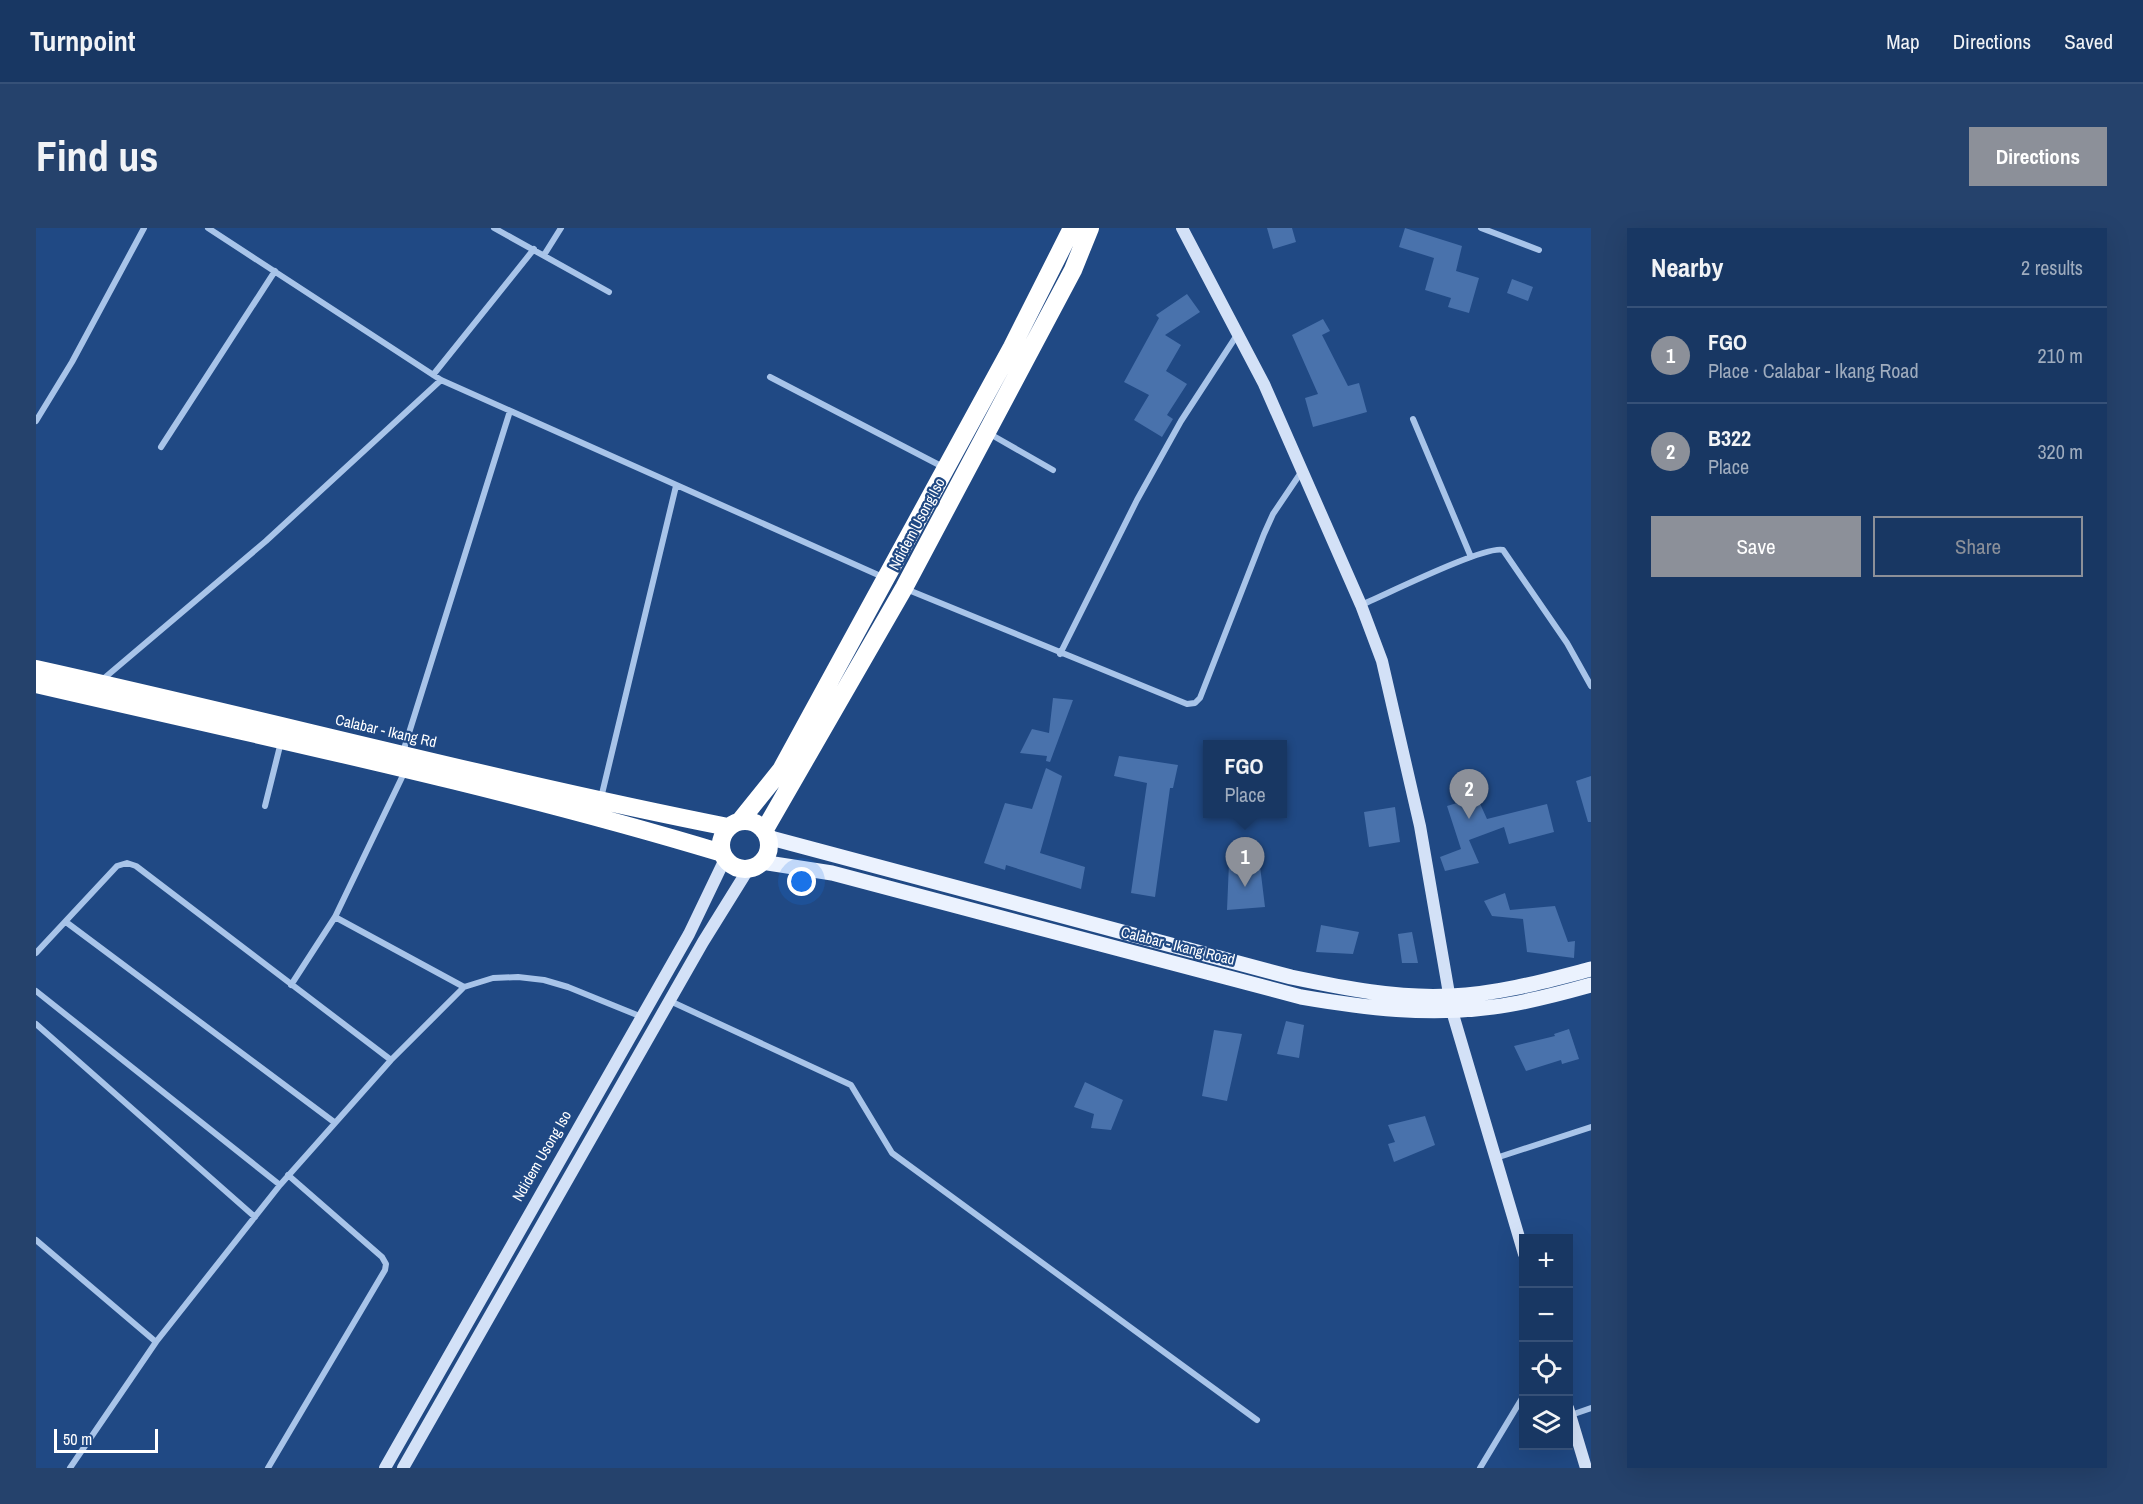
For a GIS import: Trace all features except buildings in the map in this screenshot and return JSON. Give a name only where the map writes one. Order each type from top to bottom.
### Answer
[{"type":"highway","name":"Ndidem Usong Iso","points":[[734,825],[781,770],[1012,347],[1072,228]]},
{"type":"highway","name":"Ndidem Usong Iso","points":[[766,834],[904,588],[1073,270],[1090,228]]},
{"type":"highway","name":"Calabar - Ikang Rd","points":[[36,669],[99,682],[404,762],[598,815],[724,856]]},
{"type":"highway","name":"Calabar - Ikang Rd","points":[[36,684],[282,739],[600,802],[734,825]]},
{"type":"highway","points":[[754,823],[766,834],[768,850],[755,865],[736,867],[724,856],[722,839],[734,825],[754,823]]},
{"type":"main road","name":"Calabar - Ikang Road","points":[[766,834],[1291,977],[1374,993],[1450,1004],[1494,1007],[1591,985]]},
{"type":"main road","name":"Calabar - Ikang Road","points":[[755,865],[832,873],[1301,996],[1364,1007],[1411,1011],[1450,1004],[1591,969]]},
{"type":"street","points":[[36,421],[72,362],[144,228]]},
{"type":"street","points":[[208,228],[441,380],[886,579]]},
{"type":"street","points":[[494,228],[609,292]]},
{"type":"street","points":[[544,255],[561,228]]},
{"type":"street","points":[[1182,228],[1264,384],[1361,605],[1382,661],[1420,826],[1450,1004],[1519,1237]]},
{"type":"street","points":[[1481,228],[1539,250]]},
{"type":"street","points":[[434,375],[534,249]]},
{"type":"street","points":[[161,447],[274,271]]},
{"type":"street","points":[[1060,654],[1137,500],[1182,421],[1238,334]]},
{"type":"street","points":[[770,377],[946,469]]},
{"type":"street","points":[[99,682],[266,541],[441,380]]},
{"type":"street","points":[[291,985],[335,917],[404,762],[510,411]]},
{"type":"street","points":[[1413,420],[1472,557]]},
{"type":"street","points":[[987,432],[1053,470]]},
{"type":"street","points":[[904,588],[1060,654],[1187,704],[1198,702],[1273,514],[1302,471]]},
{"type":"street","points":[[600,802],[676,486]]},
{"type":"street","points":[[1361,605],[1472,557],[1497,549],[1509,555],[1591,686]]},
{"type":"street","points":[[265,806],[282,739]]},
{"type":"street","name":"Ndidem Usong Iso","points":[[385,1468],[690,934],[724,856]]},
{"type":"street","points":[[36,953],[117,866],[127,863],[136,866],[391,1060]]},
{"type":"street","points":[[403,1468],[669,1001],[755,865]]},
{"type":"street","points":[[335,917],[464,987]]},
{"type":"street","points":[[66,922],[334,1122]]},
{"type":"street","points":[[70,1468],[156,1341],[288,1175],[391,1060],[464,987],[493,978],[518,977],[544,980],[568,987],[643,1017]]},
{"type":"street","points":[[36,991],[280,1185]]},
{"type":"street","points":[[669,1001],[851,1085],[892,1153],[1257,1420]]},
{"type":"street","points":[[36,1024],[255,1217]]},
{"type":"street","points":[[1495,1158],[1591,1127]]},
{"type":"street","points":[[268,1468],[385,1270],[386,1264],[382,1257],[288,1175]]},
{"type":"street","points":[[36,1240],[156,1341]]},
{"type":"street","points":[[1480,1468],[1523,1396]]},
{"type":"street","points":[[1573,1411],[1591,1408]]},
{"type":"street","points":[[1573,1422],[1586,1468]]},
{"type":"place","name":"B322","points":[[1469,819]]},
{"type":"place","name":"FGO","points":[[1245,887]]}]
